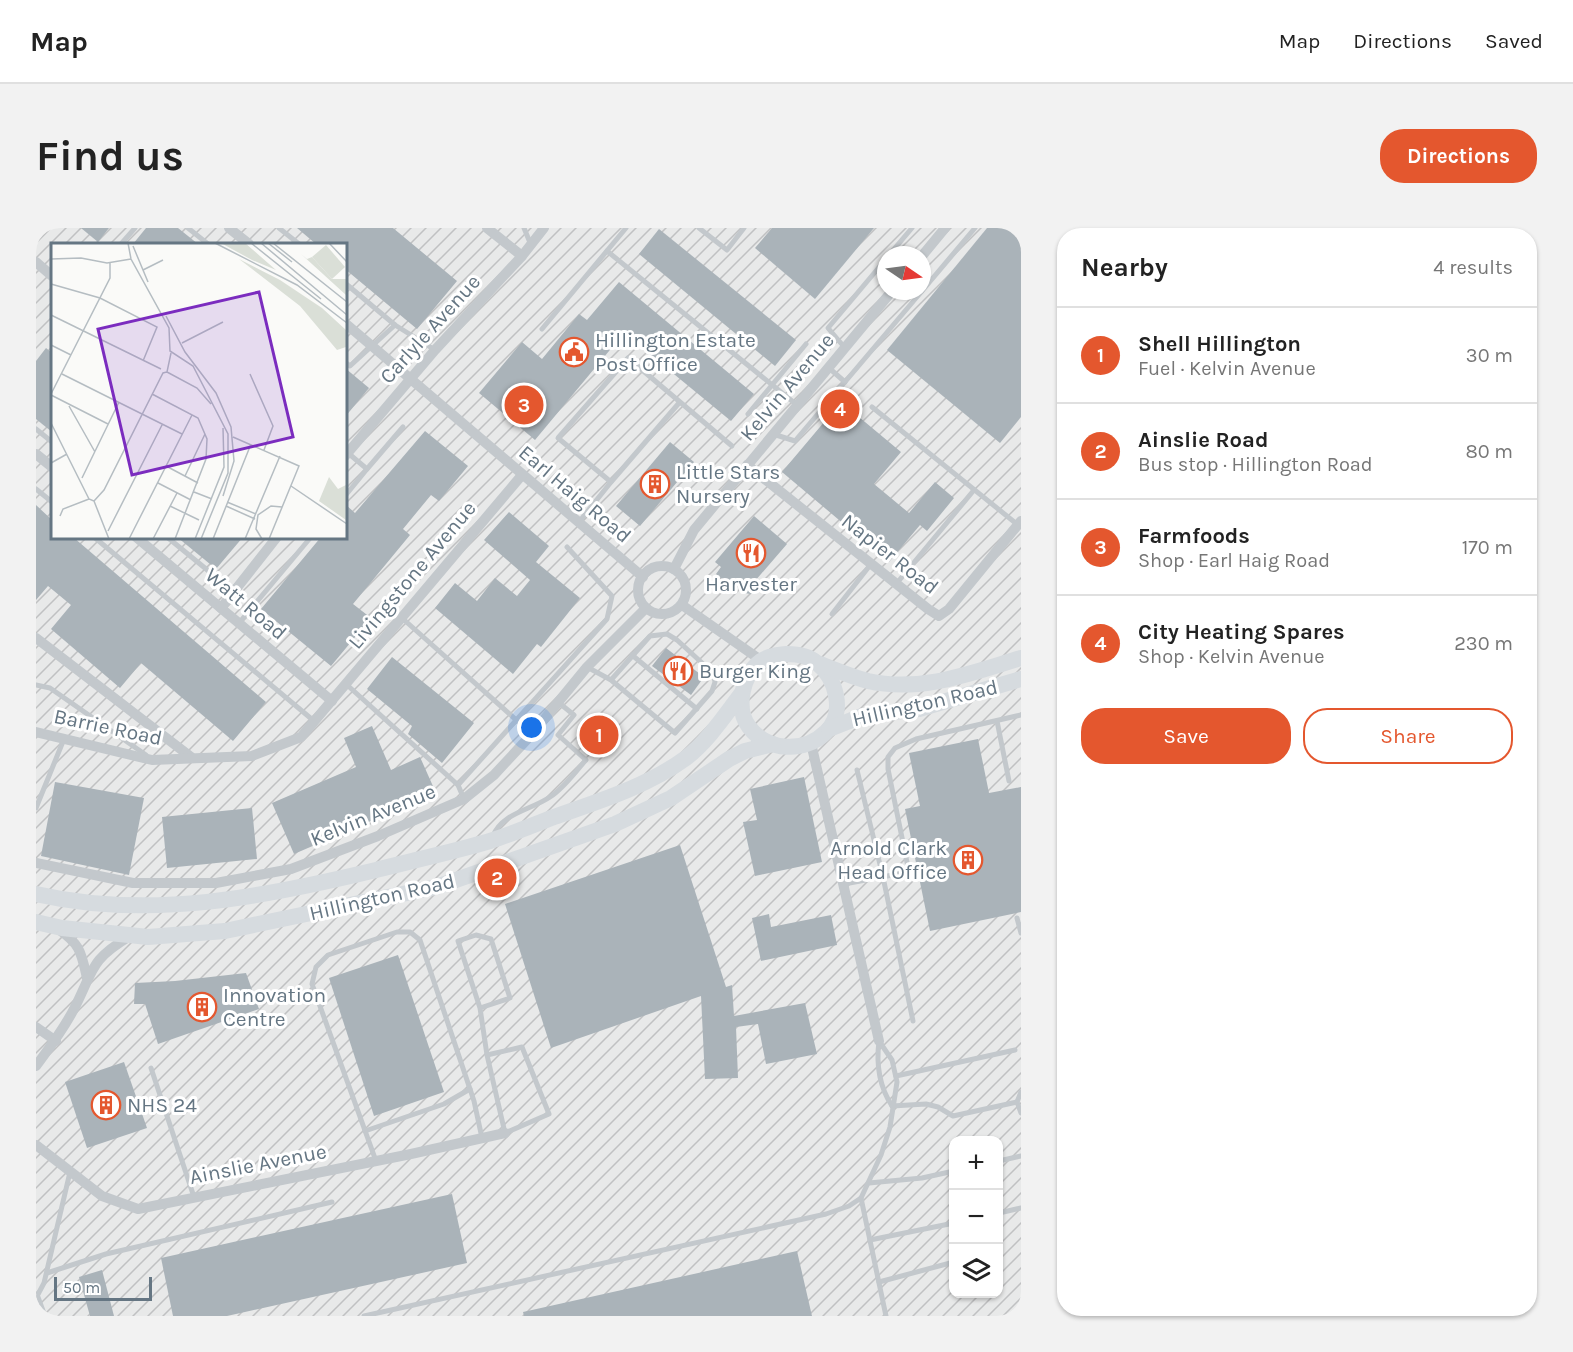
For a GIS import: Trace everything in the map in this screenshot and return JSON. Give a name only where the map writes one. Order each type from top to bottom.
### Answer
[{"type":"main road","points":[[776,655],[806,657],[817,662],[827,674],[836,691],[837,707],[829,729],[811,743],[799,747],[773,744],[749,726],[742,707],[742,693],[746,679],[762,661],[776,655]]},
{"type":"main road","name":"Hillington Road","points":[[817,662],[868,681],[905,684],[942,681],[1021,658]]},
{"type":"main road","name":"Hillington Road","points":[[829,729],[862,716],[919,709],[1021,680]]},
{"type":"main road","name":"Hillington Road","points":[[36,894],[68,900],[131,906],[186,905],[232,900],[332,880],[491,840],[642,784],[668,770],[703,742],[742,693]]},
{"type":"main road","name":"Hillington Road","points":[[36,922],[54,927],[148,937],[225,931],[436,887],[615,824],[671,798],[729,759],[773,744]]},
{"type":"street","points":[[230,228],[248,243]]},
{"type":"street","points":[[487,228],[522,256]]},
{"type":"street","name":"Carlyle Avenue","points":[[346,454],[435,350],[522,256],[544,228]]},
{"type":"street","points":[[930,246],[945,228]]},
{"type":"street","points":[[36,262],[51,275]]},
{"type":"street","name":"Kelvin Avenue","points":[[674,569],[694,531],[885,300]]},
{"type":"street","name":"Earl Haig Road","points":[[346,324],[643,577]]},
{"type":"street","points":[[38,459],[51,467]]},
{"type":"street","name":"Napier Road","points":[[747,465],[939,616],[949,609],[1019,523]]},
{"type":"street","name":"Livingstone Avenue","points":[[332,701],[522,475]]},
{"type":"street","points":[[221,608],[232,591],[276,538]]},
{"type":"street","name":"Watt Road","points":[[142,539],[332,701]]},
{"type":"street","points":[[659,567],[674,569],[686,585],[682,604],[668,614],[660,614],[646,608],[639,593],[643,577],[647,572],[659,567]]},
{"type":"street","points":[[682,604],[762,661]]},
{"type":"street","name":"Kelvin Avenue","points":[[36,863],[133,883],[216,883],[291,869],[378,836],[464,799],[494,776],[587,667],[646,608]]},
{"type":"street","points":[[36,638],[191,757]]},
{"type":"street","name":"Barrie Road","points":[[36,732],[152,760],[252,756],[301,737],[332,701]]},
{"type":"street","points":[[811,743],[879,1041]]},
{"type":"street","points":[[54,927],[73,939],[78,946],[87,978]]},
{"type":"street","points":[[36,1066],[56,1041],[87,978],[104,953],[130,935]]},
{"type":"street","points":[[36,1027],[56,1041]]},
{"type":"street","name":"Ainslie Avenue","points":[[36,1145],[102,1196],[138,1209],[506,1133]]},
{"type":"lane","points":[[122,243],[135,228]]},
{"type":"lane","points":[[188,228],[207,243]]},
{"type":"lane","points":[[279,228],[297,243]]},
{"type":"lane","points":[[524,228],[531,245]]},
{"type":"lane","points":[[542,329],[626,228]]},
{"type":"lane","points":[[699,228],[726,250],[744,228]]},
{"type":"lane","points":[[897,246],[912,228]]},
{"type":"lane","points":[[931,280],[975,228]]},
{"type":"lane","points":[[607,251],[797,405]]},
{"type":"lane","points":[[845,348],[828,328],[877,270]]},
{"type":"lane","points":[[346,285],[395,325],[435,350]]},
{"type":"lane","points":[[773,434],[795,441],[914,300]]},
{"type":"lane","points":[[346,363],[350,366],[395,325]]},
{"type":"lane","points":[[748,414],[806,344]]},
{"type":"lane","points":[[611,482],[558,438],[628,358],[732,446]]},
{"type":"lane","points":[[829,368],[845,382]]},
{"type":"lane","points":[[579,522],[679,403]]},
{"type":"lane","points":[[872,407],[974,490],[1019,523]]},
{"type":"lane","points":[[346,495],[403,427]]},
{"type":"lane","points":[[36,429],[51,441]]},
{"type":"lane","points":[[346,454],[367,469]]},
{"type":"lane","points":[[36,489],[51,501]]},
{"type":"lane","points":[[896,584],[974,490]]},
{"type":"lane","points":[[95,538],[314,721]]},
{"type":"lane","points":[[168,538],[232,591]]},
{"type":"lane","points":[[239,623],[310,538]]},
{"type":"lane","points":[[458,785],[607,618],[612,596],[567,548]]},
{"type":"lane","points":[[832,614],[871,564]]},
{"type":"lane","points":[[402,618],[532,734]]},
{"type":"lane","points":[[587,667],[611,680],[675,733],[712,691],[715,682],[713,673],[677,640],[667,634],[650,636],[611,680]]},
{"type":"lane","points":[[632,654],[697,709]]},
{"type":"lane","points":[[346,684],[458,785],[464,799]]},
{"type":"lane","points":[[36,685],[50,688],[152,760]]},
{"type":"lane","points":[[491,840],[497,826],[513,815],[550,797],[586,760],[558,735],[574,715],[558,702]]},
{"type":"lane","points":[[844,884],[909,872],[888,769],[888,757],[895,748],[916,739],[1021,715]]},
{"type":"lane","points":[[997,720],[1009,781]]},
{"type":"lane","points":[[36,808],[64,739]]},
{"type":"lane","points":[[857,770],[883,877],[913,1021]]},
{"type":"lane","points":[[1017,918],[1021,933]]},
{"type":"lane","points":[[376,1161],[312,984],[316,967],[328,955],[397,932],[410,932],[420,940],[470,1089],[482,1138]]},
{"type":"lane","points":[[480,1008],[510,998],[491,939],[476,935],[458,942],[480,1008],[487,1055],[506,1133],[549,1114],[522,1047],[487,1055]]},
{"type":"lane","points":[[364,1316],[826,1214],[849,1206],[861,1198],[869,1183],[887,1136],[897,1082],[892,1060],[879,1041]]},
{"type":"lane","points":[[879,1041],[878,1064],[882,1086],[892,1106]]},
{"type":"lane","points":[[896,1076],[1015,1050]]},
{"type":"lane","points":[[152,1068],[194,1197]]},
{"type":"lane","points":[[364,1131],[444,1104],[470,1089]]},
{"type":"lane","points":[[1021,1092],[1017,1101],[1021,1113]]},
{"type":"lane","points":[[892,1106],[926,1104],[938,1107],[953,1116],[1017,1101]]},
{"type":"lane","points":[[1003,1160],[1021,1156]]},
{"type":"lane","points":[[45,1316],[37,1298],[46,1273],[70,1172]]},
{"type":"lane","points":[[869,1183],[922,1178],[949,1172]]},
{"type":"lane","points":[[861,1198],[886,1316]]},
{"type":"lane","points":[[46,1273],[106,1254],[332,1202]]},
{"type":"lane","points":[[1003,1212],[1021,1208]]},
{"type":"lane","points":[[870,1240],[949,1224]]},
{"type":"lane","points":[[879,1282],[949,1263]]},
{"type":"shaded area","points":[[36,228],[1021,228],[1021,1316],[36,1316]]},
{"type":"building","points":[[81,228],[109,228],[98,242]]},
{"type":"building","points":[[146,228],[178,228],[197,243],[134,243]]},
{"type":"building","points":[[297,228],[393,228],[457,281],[417,329],[346,270],[346,243],[315,243]]},
{"type":"building","points":[[772,228],[874,228],[815,299],[755,248]]},
{"type":"building","points":[[987,228],[1021,228],[1021,417],[1000,443],[887,350],[928,300],[931,300],[931,296]]},
{"type":"building","points":[[659,229],[796,340],[775,366],[639,254]]},
{"type":"building","points":[[619,282],[754,394],[731,421],[624,333],[535,440],[479,393],[522,342],[542,359],[579,314],[587,320]]},
{"type":"building","points":[[46,348],[51,352],[51,431],[36,419],[36,361]]},
{"type":"building","points":[[346,369],[369,388],[346,416]]},
{"type":"building","points":[[841,402],[901,452],[874,484],[909,513],[935,482],[954,498],[927,531],[920,525],[889,562],[782,472]]},
{"type":"building","points":[[425,431],[468,466],[439,501],[431,495],[403,529],[410,535],[353,604],[371,618],[331,666],[261,609],[320,538],[346,538],[346,505],[355,513]]},
{"type":"building","name":"Little Stars Nursery","points":[[670,442],[694,462],[640,526],[616,506]]},
{"type":"building","points":[[36,505],[51,519],[51,538],[74,538],[266,702],[233,741],[141,663],[120,688],[51,629],[71,605],[48,586],[36,600]]},
{"type":"building","points":[[509,512],[549,546],[536,562],[580,598],[541,647],[537,644],[513,674],[435,608],[455,583],[477,601],[495,578],[517,596],[530,580],[484,540]]},
{"type":"building","name":"Harvester","points":[[754,516],[787,544],[755,581],[756,587],[751,594],[744,593],[735,585],[733,588],[716,574],[721,567],[715,562]]},
{"type":"building","points":[[178,538],[242,538],[216,569]]},
{"type":"building","name":"Burger King","points":[[666,648],[704,677],[691,695],[652,666]]},
{"type":"building","points":[[392,657],[474,723],[442,763],[408,734],[412,726],[367,689]]},
{"type":"building","points":[[372,726],[391,770],[420,757],[436,793],[294,854],[272,803],[356,767],[344,738]]},
{"type":"building","name":"Arnold Clark Head Office","points":[[978,739],[989,793],[1021,787],[1021,912],[930,931],[905,809],[920,806],[909,753]]},
{"type":"building","points":[[804,777],[822,862],[755,876],[743,822],[757,820],[750,789]]},
{"type":"building","points":[[55,782],[144,798],[129,875],[41,856]]},
{"type":"building","points":[[252,808],[257,859],[167,868],[162,817]]},
{"type":"building","points":[[680,845],[726,987],[732,985],[734,1016],[805,1003],[817,1054],[766,1064],[758,1024],[736,1027],[738,1078],[705,1079],[701,996],[551,1048],[505,904]]},
{"type":"building","points":[[769,914],[771,927],[831,915],[837,945],[761,961],[752,918]]},
{"type":"building","points":[[398,955],[444,1092],[374,1116],[329,978]]},
{"type":"building","name":"Innovation Centre","points":[[246,973],[259,1009],[158,1044],[145,1004],[134,1004],[135,983]]},
{"type":"building","name":"NHS 24","points":[[124,1062],[147,1128],[87,1148],[65,1082]]},
{"type":"building","points":[[452,1194],[467,1263],[227,1316],[173,1316],[161,1258]]},
{"type":"building","points":[[797,1251],[812,1316],[524,1316],[523,1312]]},
{"type":"building","points":[[102,1270],[114,1316],[90,1316],[79,1277]]},
{"type":"place","name":"Hillington Estate Post Office","points":[[574,352]]},
{"type":"place","name":"Farmfoods","points":[[524,405]]},
{"type":"place","name":"City Heating Spares","points":[[840,409]]},
{"type":"place","name":"Little Stars Nursery","points":[[655,484]]},
{"type":"place","name":"Harvester","points":[[751,553]]},
{"type":"place","name":"Burger King","points":[[678,671]]},
{"type":"place","name":"Shell Hillington","points":[[599,735]]},
{"type":"place","name":"Arnold Clark Head Office","points":[[968,860]]},
{"type":"place","name":"Ainslie Road","points":[[497,878]]},
{"type":"place","name":"Innovation Centre","points":[[202,1007]]},
{"type":"place","name":"NHS 24","points":[[106,1105]]}]
